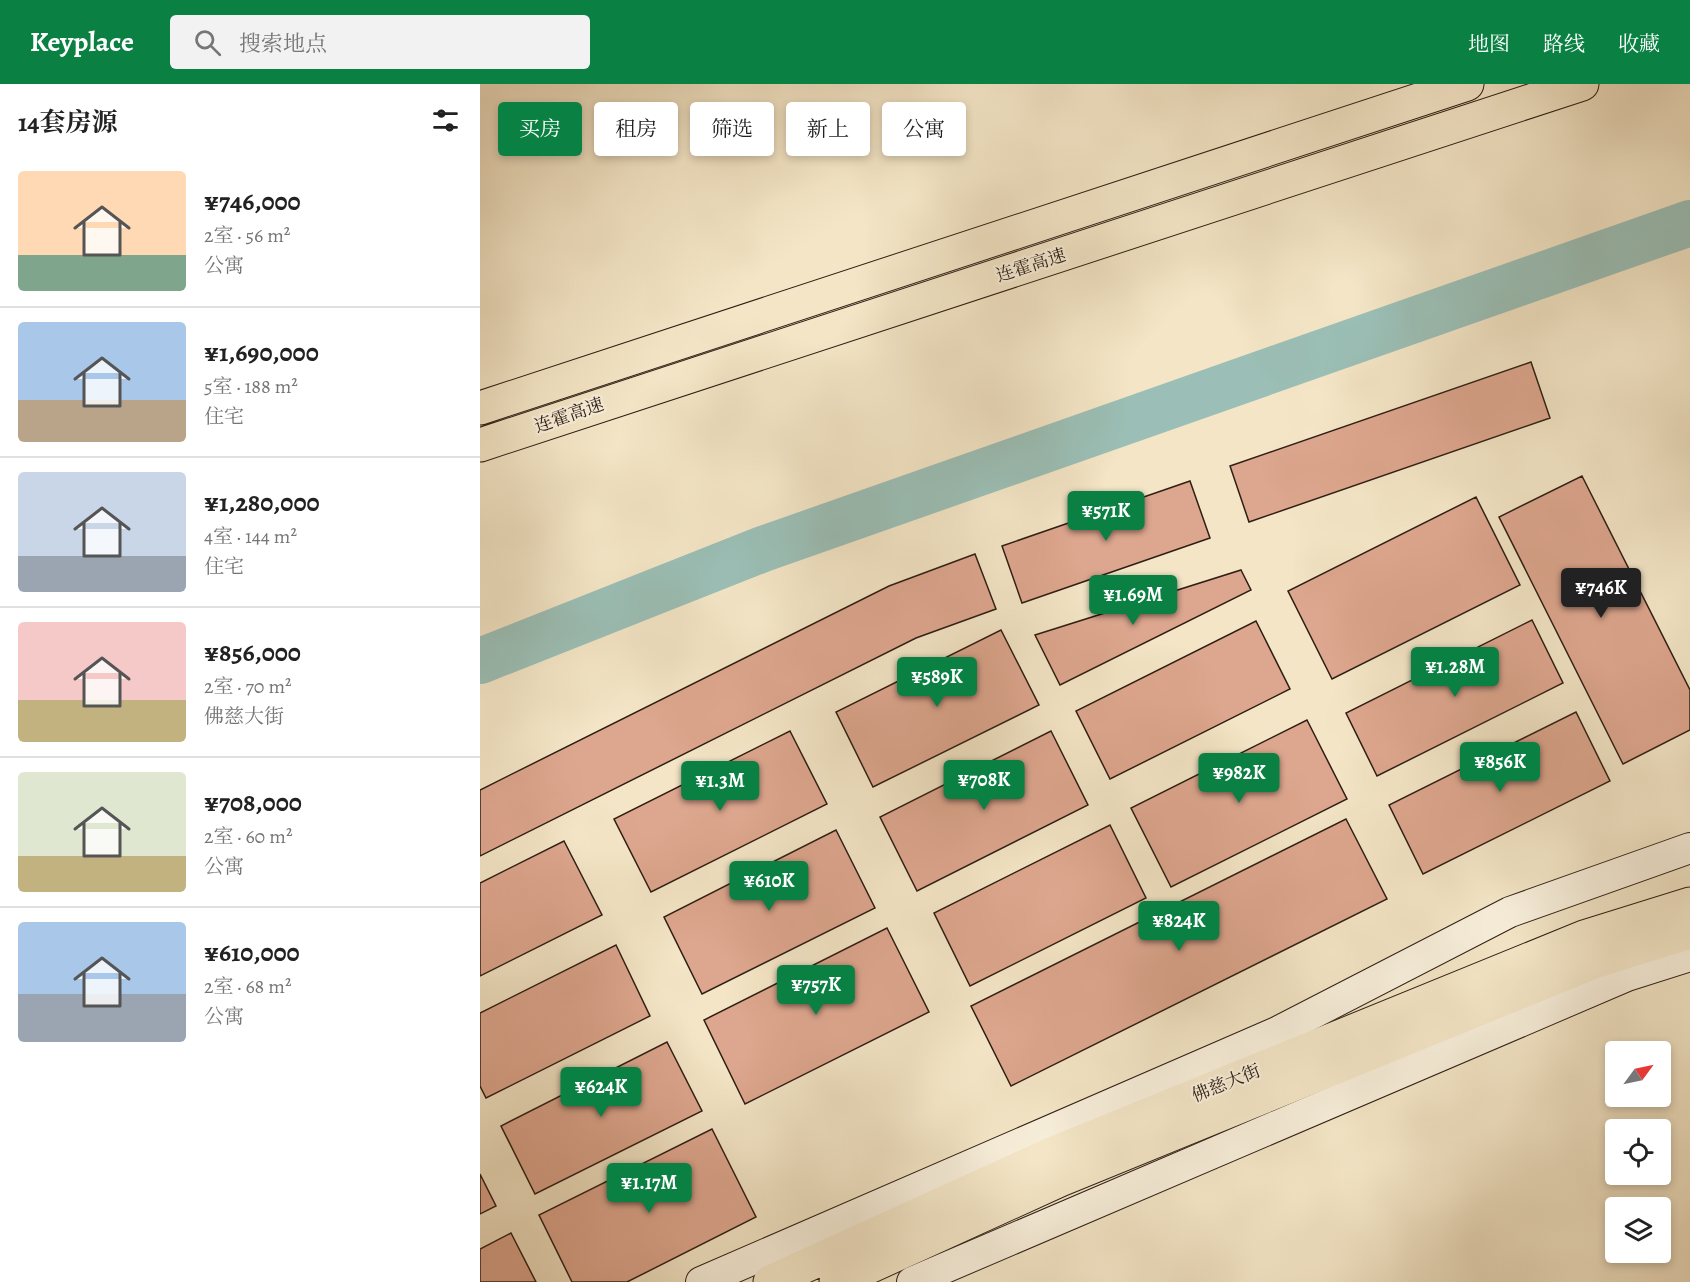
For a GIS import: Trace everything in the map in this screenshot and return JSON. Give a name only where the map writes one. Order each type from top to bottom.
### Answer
[{"type":"highway","name":"连霍高速","points":[[480,408],[1467,84]]},
{"type":"highway","name":"连霍高速","points":[[480,445],[1582,84]]},
{"type":"highway","name":"佛慈大街","points":[[770,1282],[1049,1155],[1584,936],[1690,904]]},
{"type":"highway","name":"佛慈大街","points":[[836,1282],[1082,1171],[1594,962],[1690,932]]},
{"type":"main road","points":[[701,1282],[1277,1032],[1510,912],[1690,848]]},
{"type":"main road","points":[[912,1282],[1628,976],[1690,956]]},
{"type":"building","points":[[1531,362],[1550,418],[1249,522],[1230,466]]},
{"type":"building","points":[[1582,476],[1690,690],[1690,730],[1623,764],[1499,517]]},
{"type":"building","points":[[1190,481],[1210,538],[1022,603],[1002,546]]},
{"type":"building","points":[[1476,497],[1520,585],[1332,679],[1288,591]]},
{"type":"building","points":[[975,554],[996,609],[916,638],[480,856],[480,790],[889,586]]},
{"type":"building","points":[[1241,570],[1251,590],[1060,685],[1035,635]]},
{"type":"building","points":[[1532,620],[1563,683],[1377,776],[1346,713]]},
{"type":"building","points":[[1256,621],[1290,689],[1110,779],[1076,711]]},
{"type":"building","points":[[1001,630],[1039,705],[873,787],[836,712]]},
{"type":"building","points":[[1576,712],[1610,781],[1423,874],[1389,805]]},
{"type":"building","points":[[1307,720],[1347,799],[1171,887],[1131,808]]},
{"type":"building","points":[[790,731],[827,804],[651,892],[614,819]]},
{"type":"building","points":[[1051,731],[1088,805],[917,891],[880,817]]},
{"type":"building","points":[[1346,819],[1387,899],[1011,1086],[971,1006]]},
{"type":"building","points":[[1110,825],[1146,898],[970,986],[934,913]]},
{"type":"building","points":[[836,830],[875,908],[702,994],[664,917]]},
{"type":"building","points":[[564,841],[602,915],[480,976],[480,883]]},
{"type":"building","points":[[887,928],[929,1012],[745,1104],[704,1020]]},
{"type":"building","points":[[616,945],[650,1016],[486,1098],[480,1086],[480,1013]]},
{"type":"building","points":[[667,1042],[702,1111],[535,1194],[501,1126]]},
{"type":"building","points":[[712,1129],[756,1217],[627,1282],[572,1282],[539,1215]]},
{"type":"building","points":[[480,1174],[496,1206],[480,1214]]},
{"type":"building","points":[[511,1233],[536,1282],[480,1282],[480,1249]]},
{"type":"waterway","points":[[480,661],[763,549],[1690,223]]}]
